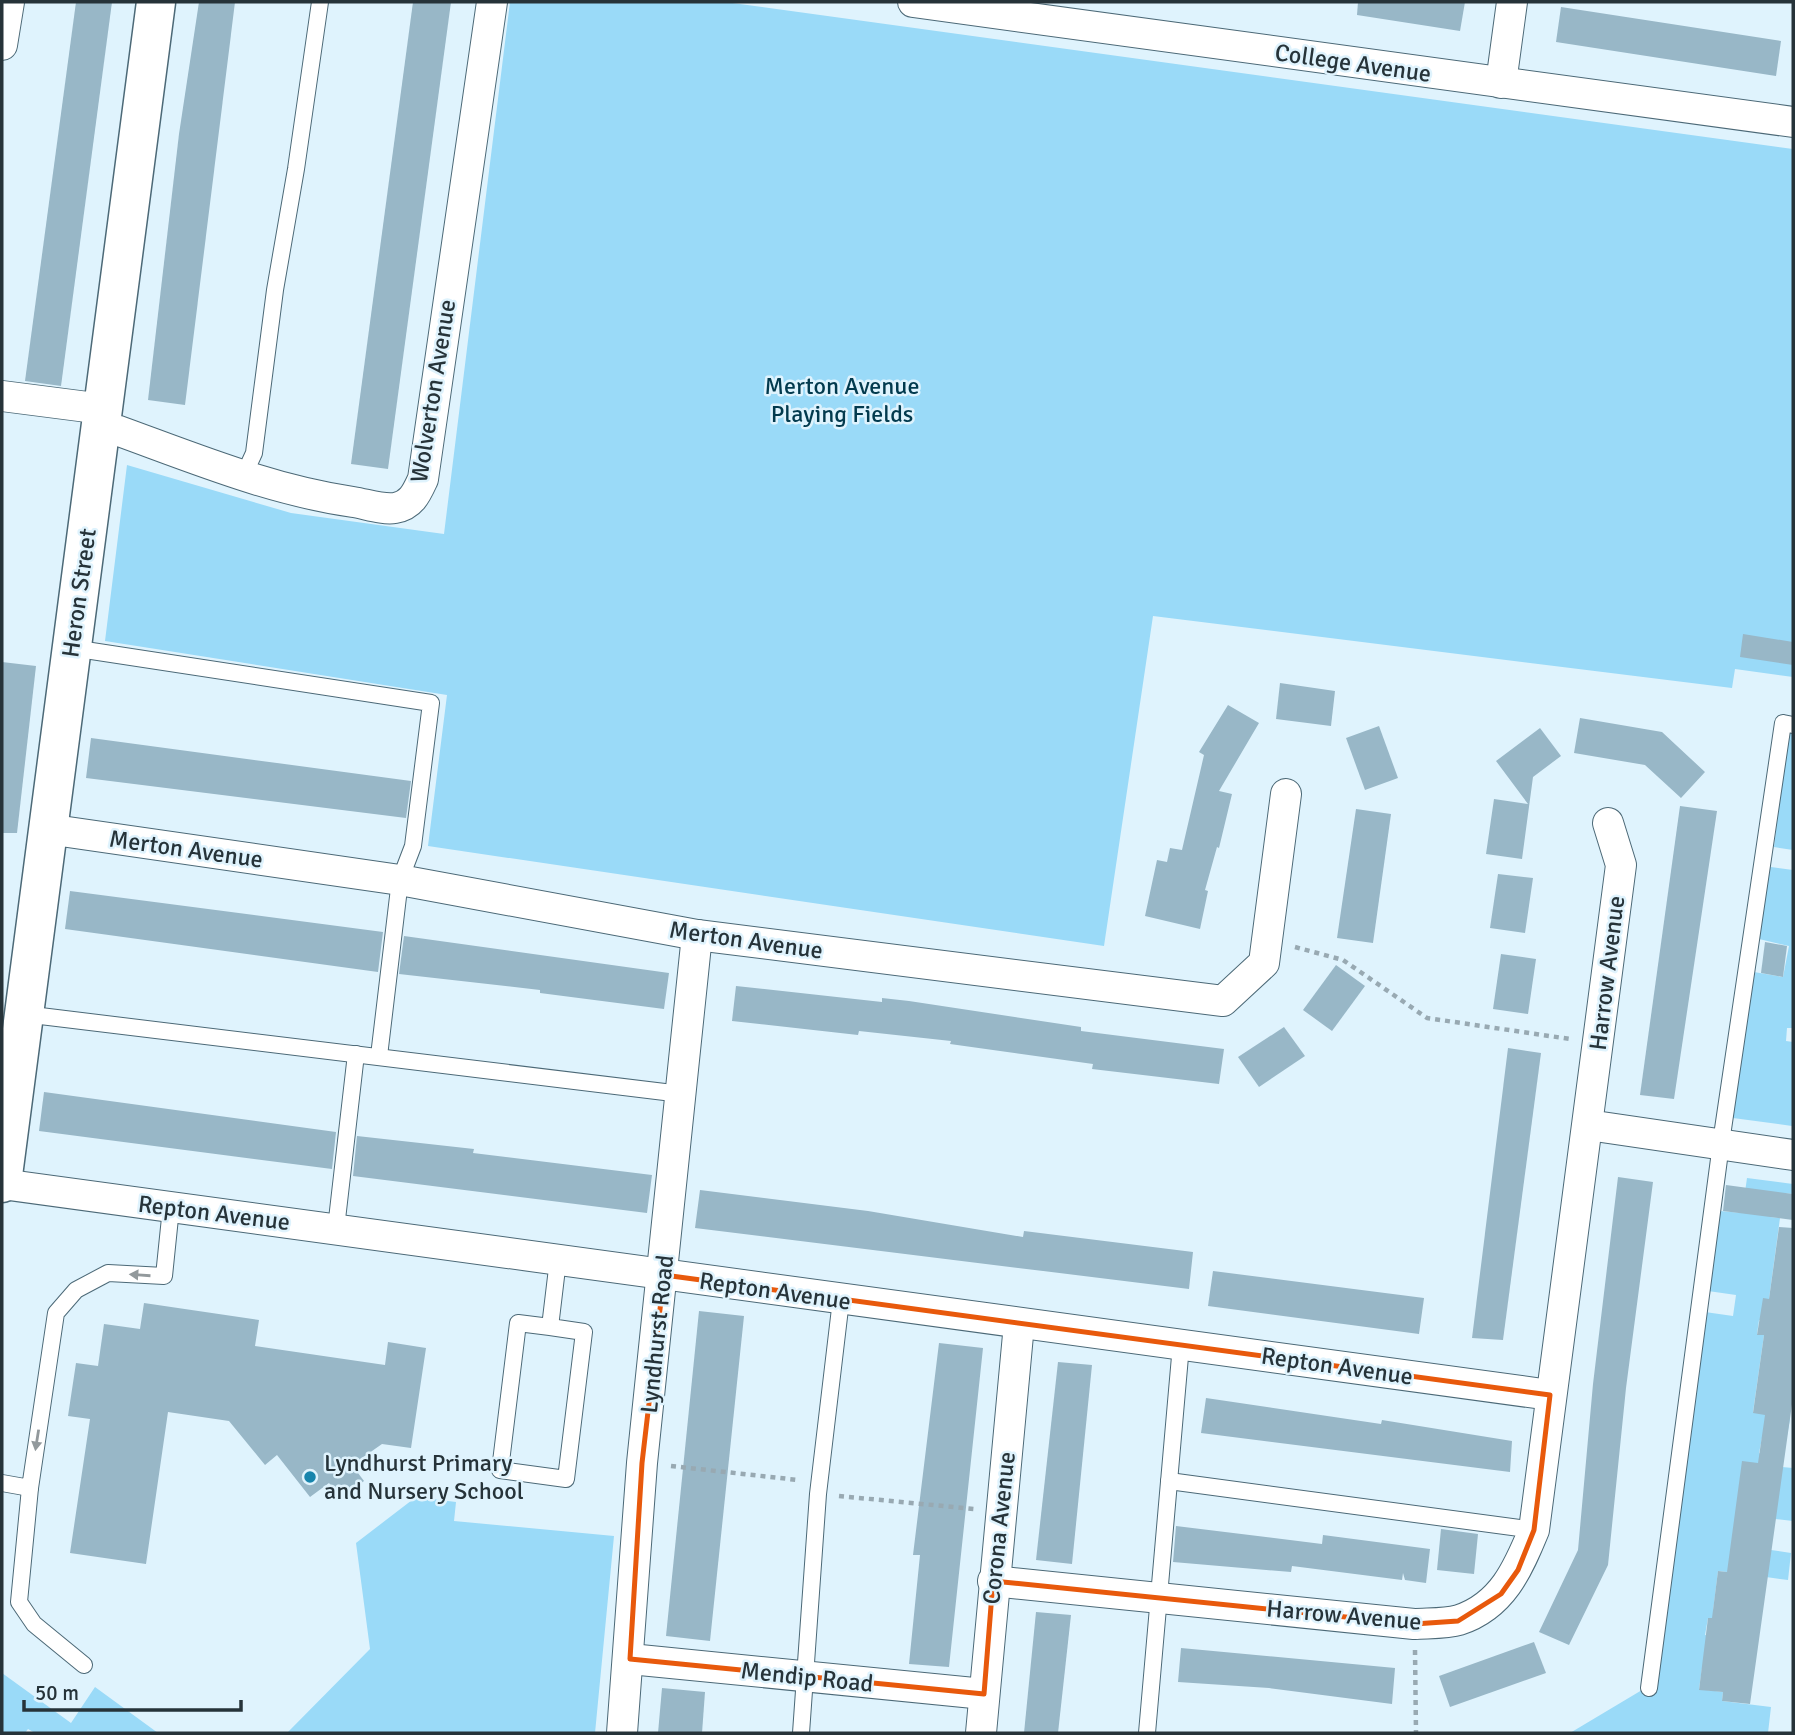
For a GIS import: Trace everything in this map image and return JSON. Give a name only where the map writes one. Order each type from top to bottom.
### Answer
[{"type":"street","points":[[2,46],[9,2]]},
{"type":"street","name":"Heron Street","points":[[2,1184],[22,1014],[156,2]]},
{"type":"street","name":"Wolverton Avenue","points":[[2,396],[102,419],[119,431],[243,477],[327,498],[394,509],[408,504],[417,494],[423,479],[492,2]]},
{"type":"street","name":"College Avenue","points":[[913,2],[1793,122]]},
{"type":"street","points":[[1501,83],[1512,2]]},
{"type":"street","name":"Merton Avenue","points":[[47,829],[400,880],[697,936],[1223,1001],[1264,962],[1286,794]]},
{"type":"street","name":"Harrow Avenue","points":[[993,1581],[1414,1624],[1458,1621],[1501,1594],[1518,1570],[1534,1530],[1621,865],[1608,823]]},
{"type":"street","name":"Lyndhurst Road","points":[[622,1733],[630,1659],[642,1462],[664,1275],[697,936]]},
{"type":"street","points":[[1588,1125],[1793,1155]]},
{"type":"street","name":"Repton Avenue","points":[[2,1184],[1550,1395]]},
{"type":"street","name":"Corona Avenue","points":[[981,1733],[993,1581],[1019,1324]]},
{"type":"street","name":"Mendip Road","points":[[630,1659],[984,1694]]},
{"type":"lane","points":[[243,477],[254,453],[275,290],[320,2]]},
{"type":"lane","points":[[72,648],[431,703],[413,846],[400,880],[379,1056]]},
{"type":"lane","points":[[1649,1688],[1721,1146],[1783,723],[1793,725]]},
{"type":"lane","points":[[22,1014],[681,1094]]},
{"type":"lane","points":[[336,1228],[356,1054]]},
{"type":"lane","points":[[84,1665],[34,1624],[19,1602],[30,1488],[57,1313],[76,1290],[108,1273],[164,1276],[172,1208]]},
{"type":"lane","points":[[550,1327],[558,1260]]},
{"type":"lane","points":[[801,1733],[807,1678],[818,1488],[841,1300]]},
{"type":"lane","points":[[518,1323],[550,1327],[584,1332],[566,1479],[500,1470],[518,1323]]},
{"type":"lane","points":[[1147,1733],[1181,1345]]},
{"type":"lane","points":[[1169,1481],[1534,1530]]},
{"type":"lane","points":[[2,1483],[30,1488]]},
{"type":"path","points":[[1267,939],[1343,960],[1427,1018],[1599,1043]]},
{"type":"path","points":[[642,1462],[1000,1512]]},
{"type":"path","points":[[1414,1624],[1416,1733]]},
{"type":"highlighted area","points":[[664,1275],[1550,1395],[1534,1530],[1518,1570],[1501,1594],[1458,1621],[1414,1624],[993,1581],[984,1694],[630,1659],[642,1463]]},
{"type":"green space","name":"Merton Avenue Playing Fields","points":[[510,2],[725,2],[1793,149],[1793,677],[1735,669],[1732,688],[1153,616],[1104,946],[428,846],[447,695],[105,641],[127,465],[291,513],[444,534]]},
{"type":"green space","points":[[1788,732],[1793,733],[1793,850],[1774,847]]},
{"type":"green space","points":[[1771,867],[1793,870],[1793,1028],[1787,1028],[1786,1041],[1793,1042],[1792,1126],[1733,1118],[1754,972],[1783,977],[1789,946],[1759,939],[1767,869]]},
{"type":"green space","points":[[1747,1178],[1793,1184],[1793,1194],[1783,1193],[1770,1217],[1780,1218],[1766,1321],[1759,1320],[1757,1334],[1764,1335],[1753,1412],[1790,1419],[1786,1441],[1762,1438],[1759,1453],[1782,1467],[1793,1468],[1793,1521],[1775,1519],[1727,1572],[1718,1571],[1713,1611],[1736,1622],[1708,1618],[1705,1635],[1717,1636],[1713,1669],[1702,1668],[1699,1689],[1723,1692],[1722,1701],[1771,1707],[1768,1733],[1570,1733],[1642,1690],[1654,1690],[1705,1312],[1733,1316],[1736,1295],[1708,1291],[1720,1211],[1742,1213]]},
{"type":"green space","points":[[416,1497],[456,1502],[454,1521],[614,1536],[595,1733],[287,1733],[370,1649],[356,1543]]},
{"type":"green space","points":[[1771,1550],[1791,1553],[1788,1580],[1766,1577]]},
{"type":"green space","points":[[2,1673],[71,1723],[95,1687],[158,1733],[35,1733],[28,1729],[25,1733],[2,1733]]},
{"type":"building","points":[[76,2],[112,2],[61,386],[25,381]]},
{"type":"building","points":[[199,2],[235,2],[185,405],[148,400],[179,134]]},
{"type":"building","points":[[413,2],[451,2],[388,469],[351,464]]},
{"type":"building","points":[[1358,2],[1465,2],[1460,31],[1357,15]]},
{"type":"building","points":[[1561,7],[1781,41],[1776,76],[1556,42]]},
{"type":"building","points":[[1743,634],[1793,642],[1793,665],[1740,657]]},
{"type":"building","points":[[2,662],[36,666],[17,833],[2,833]]},
{"type":"building","points":[[1280,683],[1335,691],[1331,726],[1276,719]]},
{"type":"building","points":[[1228,705],[1259,723],[1219,791],[1232,794],[1219,848],[1217,847],[1205,890],[1208,891],[1200,929],[1145,916],[1157,860],[1167,862],[1170,848],[1182,850],[1204,755],[1199,752]]},
{"type":"building","points":[[1580,718],[1662,732],[1705,772],[1681,798],[1645,765],[1574,753]]},
{"type":"building","points":[[1379,726],[1398,778],[1365,790],[1346,738]]},
{"type":"building","points":[[1540,728],[1561,756],[1533,777],[1522,859],[1486,854],[1494,799],[1528,804],[1496,761]]},
{"type":"building","points":[[91,738],[411,781],[406,818],[86,778]]},
{"type":"building","points":[[1680,806],[1717,811],[1674,1099],[1640,1095]]},
{"type":"building","points":[[1356,809],[1391,814],[1373,943],[1337,938]]},
{"type":"building","points":[[1498,874],[1533,878],[1525,933],[1490,928]]},
{"type":"building","points":[[70,891],[383,932],[378,972],[65,929]]},
{"type":"building","points":[[404,936],[669,973],[664,1009],[540,993],[540,990],[399,974]]},
{"type":"building","points":[[1765,942],[1787,946],[1783,977],[1761,973]]},
{"type":"building","points":[[1501,954],[1536,959],[1528,1014],[1493,1009]]},
{"type":"building","points":[[1336,965],[1365,986],[1332,1031],[1303,1010]]},
{"type":"building","points":[[736,986],[882,1002],[882,998],[909,1001],[1081,1027],[1081,1031],[1224,1049],[1219,1084],[1092,1069],[1093,1064],[950,1044],[951,1041],[859,1031],[858,1035],[732,1021]]},
{"type":"building","points":[[1284,1027],[1305,1056],[1259,1087],[1238,1057]]},
{"type":"building","points":[[1508,1048],[1541,1053],[1503,1340],[1472,1338]]},
{"type":"building","points":[[44,1092],[336,1132],[332,1169],[39,1131]]},
{"type":"building","points":[[357,1136],[474,1149],[473,1153],[652,1175],[647,1213],[353,1176]]},
{"type":"building","points":[[1618,1177],[1653,1182],[1626,1388],[1608,1565],[1569,1645],[1539,1632],[1578,1550],[1593,1384]]},
{"type":"building","points":[[1726,1185],[1793,1194],[1793,1220],[1723,1211]]},
{"type":"building","points":[[700,1190],[868,1211],[1023,1237],[1024,1231],[1193,1252],[1189,1289],[695,1228]]},
{"type":"building","points":[[1779,1227],[1793,1228],[1793,1397],[1750,1704],[1722,1701],[1723,1692],[1699,1690],[1708,1618],[1712,1618],[1718,1571],[1727,1572],[1742,1461],[1758,1463],[1765,1415],[1753,1413],[1764,1335],[1757,1335],[1763,1298],[1769,1299]]},
{"type":"building","points":[[1213,1271],[1424,1298],[1419,1334],[1208,1306]]},
{"type":"building","points":[[144,1303],[259,1320],[255,1346],[385,1365],[388,1342],[426,1348],[411,1448],[382,1444],[352,1465],[364,1481],[341,1498],[329,1483],[310,1497],[277,1455],[265,1465],[229,1421],[168,1412],[146,1564],[70,1553],[90,1419],[68,1416],[76,1363],[98,1366],[104,1324],[140,1329]]},
{"type":"building","points":[[699,1311],[744,1316],[710,1641],[666,1636]]},
{"type":"building","points":[[939,1343],[983,1348],[949,1667],[909,1664],[920,1555],[913,1555]]},
{"type":"building","points":[[1058,1362],[1092,1365],[1072,1564],[1036,1560]]},
{"type":"building","points":[[1206,1398],[1381,1424],[1382,1420],[1512,1441],[1510,1472],[1201,1433]]},
{"type":"building","points":[[1176,1526],[1322,1544],[1323,1535],[1430,1549],[1426,1583],[1405,1580],[1403,1573],[1402,1580],[1292,1566],[1291,1572],[1173,1562]]},
{"type":"building","points":[[1441,1529],[1478,1534],[1474,1574],[1437,1570]]},
{"type":"building","points":[[1036,1612],[1071,1615],[1058,1733],[1024,1733]]},
{"type":"building","points":[[1534,1642],[1546,1673],[1450,1707],[1439,1676]]},
{"type":"building","points":[[1181,1648],[1395,1668],[1392,1704],[1269,1688],[1178,1682]]},
{"type":"building","points":[[662,1688],[705,1692],[702,1733],[658,1733]]},
{"type":"place","name":"Lyndhurst Primary and Nursery School","points":[[310,1477]]}]
